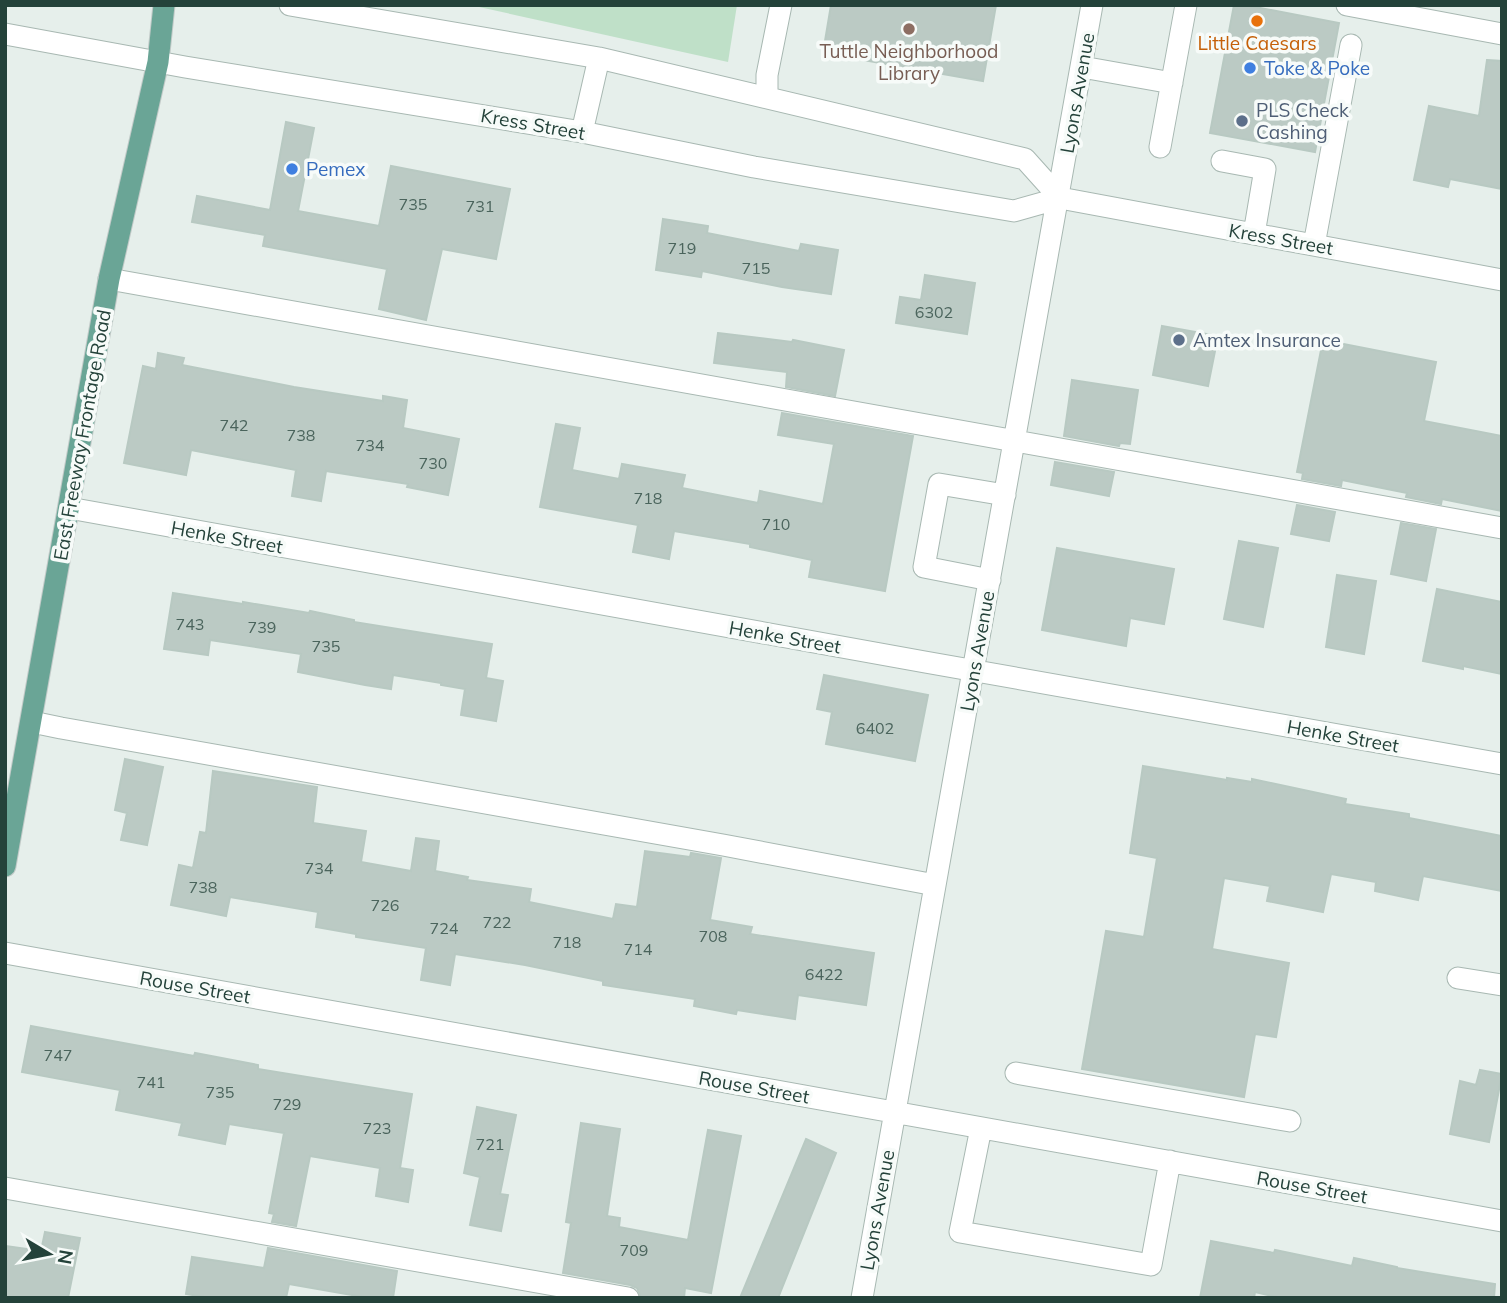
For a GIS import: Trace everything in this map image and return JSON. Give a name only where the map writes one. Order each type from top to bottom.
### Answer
[{"type":"main road","name":"East Freeway Frontage Road","points":[[5,866],[109,279],[158,62],[164,5]]},
{"type":"street","points":[[290,5],[599,58],[1025,159],[1060,198]]},
{"type":"street","points":[[767,97],[767,75],[781,5]]},
{"type":"street","name":"Lyons Avenue","points":[[862,1298],[1093,5]]},
{"type":"street","points":[[1160,147],[1186,5]]},
{"type":"street","points":[[1347,5],[1502,34]]},
{"type":"street","name":"Kress Street","points":[[5,34],[582,132],[754,167],[1014,211],[1060,198],[1502,280]]},
{"type":"street","points":[[1314,245],[1352,45]]},
{"type":"street","points":[[582,132],[599,58]]},
{"type":"street","points":[[1082,67],[1172,83]]},
{"type":"street","points":[[1222,161],[1265,169],[1254,234]]},
{"type":"street","points":[[109,279],[1502,528]]},
{"type":"street","points":[[990,580],[924,568],[939,484],[1005,495]]},
{"type":"street","name":"Henke Street","points":[[69,508],[1502,764]]},
{"type":"street","points":[[32,722],[935,885]]},
{"type":"street","name":"Rouse Street","points":[[5,953],[1502,1221]]},
{"type":"street","points":[[1458,978],[1502,985]]},
{"type":"street","points":[[1016,1073],[1290,1121]]},
{"type":"street","points":[[981,1128],[960,1232],[1151,1265],[1170,1161]]},
{"type":"street","points":[[5,1188],[628,1298]]},
{"type":"green space","points":[[470,5],[737,5],[728,62]]},
{"type":"building","name":"Tuttle Neighborhood Library","points":[[831,5],[996,5],[983,81],[823,53]]},
{"type":"building","points":[[1234,5],[1339,23],[1315,152],[1210,133]]},
{"type":"building","points":[[1487,60],[1502,61],[1502,189],[1450,179],[1448,187],[1414,180],[1429,106],[1479,116]]},
{"type":"building","points":[[286,122],[314,128],[298,211],[379,226],[391,166],[510,189],[496,259],[442,249],[426,320],[379,309],[387,269],[263,246],[265,235],[192,222],[197,196],[270,210]]},
{"type":"building","points":[[663,219],[708,226],[707,233],[799,251],[801,244],[838,250],[831,294],[702,271],[701,277],[656,270]]},
{"type":"building","points":[[925,275],[975,283],[967,334],[896,323],[900,297],[921,300]]},
{"type":"building","points":[[1162,326],[1218,336],[1208,386],[1153,375]]},
{"type":"building","points":[[718,333],[793,340],[844,350],[835,396],[786,387],[787,372],[714,363]]},
{"type":"building","points":[[1323,340],[1436,362],[1424,421],[1502,436],[1502,511],[1442,499],[1441,504],[1406,497],[1407,493],[1342,480],[1341,486],[1302,479],[1303,473],[1297,472]]},
{"type":"building","points":[[158,353],[184,358],[182,365],[294,387],[383,401],[383,396],[407,400],[403,428],[459,439],[448,495],[407,487],[408,484],[326,471],[321,501],[292,496],[296,470],[191,450],[186,475],[124,463],[143,366],[156,369]]},
{"type":"building","points":[[1072,380],[1138,390],[1130,444],[1120,443],[1119,446],[1064,436]]},
{"type":"building","points":[[782,413],[913,436],[885,591],[809,577],[812,560],[750,547],[750,544],[674,531],[669,559],[633,552],[638,525],[540,507],[556,424],[580,428],[572,470],[619,479],[622,464],[685,475],[682,488],[758,503],[760,491],[823,504],[834,444],[778,435]]},
{"type":"building","points":[[1055,462],[1114,472],[1109,496],[1051,485]]},
{"type":"building","points":[[1297,505],[1335,512],[1329,541],[1291,534]]},
{"type":"building","points":[[1401,523],[1436,529],[1426,581],[1391,574]]},
{"type":"building","points":[[1239,541],[1278,548],[1263,627],[1224,619]]},
{"type":"building","points":[[1057,548],[1174,569],[1164,624],[1130,618],[1126,646],[1042,630]]},
{"type":"building","points":[[1337,575],[1376,581],[1364,654],[1326,647]]},
{"type":"building","points":[[1437,589],[1502,602],[1502,674],[1423,661]]},
{"type":"building","points":[[173,593],[309,613],[310,611],[354,622],[492,644],[486,678],[503,681],[496,721],[461,715],[465,689],[441,683],[393,675],[391,689],[365,685],[298,672],[301,654],[210,640],[208,655],[164,649]]},
{"type":"building","points":[[824,675],[928,695],[915,761],[826,744],[832,712],[817,709]]},
{"type":"building","points":[[125,759],[163,767],[147,845],[121,840],[127,813],[115,810]]},
{"type":"building","points":[[1143,766],[1227,780],[1252,782],[1252,779],[1346,799],[1345,804],[1409,814],[1409,818],[1502,836],[1502,891],[1423,876],[1418,900],[1375,891],[1376,882],[1331,874],[1323,912],[1267,901],[1270,886],[1224,878],[1212,949],[1289,963],[1276,1037],[1255,1034],[1244,1097],[1082,1069],[1106,931],[1144,937],[1157,858],[1130,853]]},
{"type":"building","points":[[213,771],[317,787],[313,823],[366,831],[361,862],[411,871],[416,838],[439,841],[435,871],[468,877],[467,880],[531,889],[529,902],[613,919],[616,904],[637,907],[645,851],[690,857],[691,853],[721,858],[710,920],[752,927],[750,934],[874,953],[866,1005],[798,995],[795,1019],[737,1010],[736,1014],[694,1006],[695,999],[603,985],[603,981],[455,954],[450,985],[421,980],[426,948],[356,937],[356,934],[316,927],[318,912],[230,897],[226,916],[171,905],[179,865],[193,868],[200,832],[206,833]]},
{"type":"building","points":[[31,1026],[194,1056],[195,1053],[258,1065],[258,1069],[412,1094],[400,1168],[413,1170],[408,1202],[376,1196],[380,1168],[310,1156],[296,1226],[272,1222],[274,1214],[269,1213],[284,1133],[229,1124],[225,1144],[179,1135],[182,1123],[116,1110],[120,1090],[22,1072]]},
{"type":"building","points":[[1480,1070],[1502,1074],[1489,1142],[1450,1134],[1460,1081],[1476,1085]]},
{"type":"building","points":[[477,1107],[516,1115],[500,1194],[508,1195],[501,1231],[470,1225],[480,1177],[464,1173]]},
{"type":"building","points":[[581,1123],[620,1129],[607,1216],[620,1218],[619,1227],[688,1240],[708,1130],[741,1136],[711,1293],[685,1288],[684,1298],[641,1298],[637,1288],[630,1285],[563,1273],[571,1223],[566,1222]]},
{"type":"building","points":[[806,1139],[836,1153],[778,1298],[740,1298]]},
{"type":"building","points":[[45,1232],[80,1238],[68,1298],[5,1298],[5,1246],[41,1251]]},
{"type":"building","points":[[1211,1241],[1274,1253],[1275,1250],[1352,1266],[1354,1258],[1495,1284],[1494,1298],[1281,1298],[1255,1292],[1254,1298],[1200,1298]]},
{"type":"building","points":[[268,1248],[397,1271],[393,1298],[369,1298],[289,1284],[286,1298],[210,1298],[186,1294],[192,1257],[264,1268]]},
{"type":"place","name":"Little Caesars","points":[[1257,21]]},
{"type":"place","name":"Tuttle Neighborhood Library","points":[[909,29]]},
{"type":"place","name":"Toke & Poke","points":[[1250,68]]},
{"type":"place","name":"PLS Check Cashing","points":[[1242,121]]},
{"type":"place","name":"Pemex","points":[[292,169]]},
{"type":"place","name":"Amtex Insurance","points":[[1179,340]]}]
